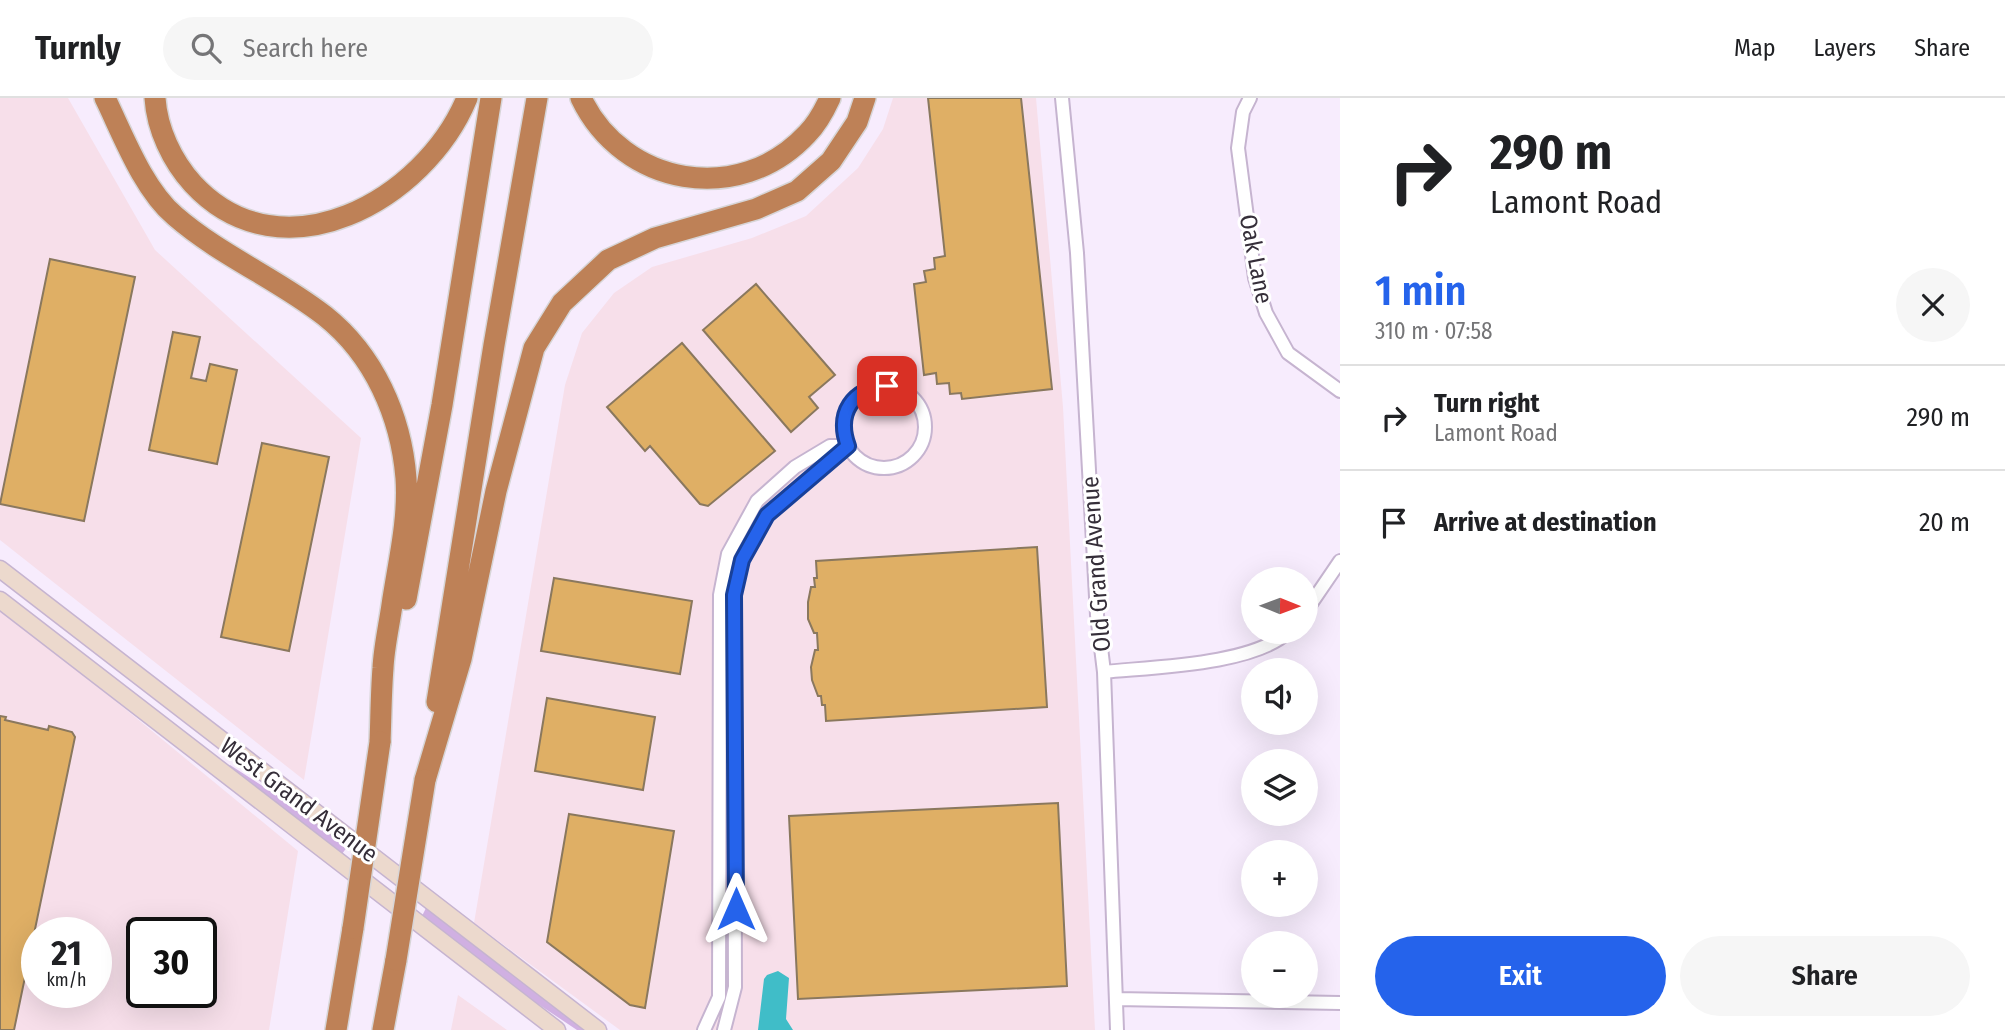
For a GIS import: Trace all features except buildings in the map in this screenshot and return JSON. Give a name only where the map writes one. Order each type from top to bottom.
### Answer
[{"type":"highway","points":[[105,98],[142,175],[173,215],[226,253],[325,316],[350,338],[378,380],[391,406],[402,445],[405,513],[383,666],[380,742]]},
{"type":"highway","points":[[155,98],[166,144],[187,178],[200,191],[218,205],[243,218],[286,226],[329,222],[351,215],[383,199],[405,183],[439,148],[467,98]]},
{"type":"highway","points":[[336,1030],[380,742],[442,405],[491,98]]},
{"type":"highway","points":[[383,1030],[494,345],[537,98]]},
{"type":"highway","points":[[582,98],[600,130],[630,157],[654,169],[701,179],[744,173],[777,159],[808,134],[830,98]]},
{"type":"highway","points":[[425,780],[461,659],[496,491],[534,348],[562,303],[608,260],[655,238],[756,209],[797,191],[831,161],[857,122],[865,98]]},
{"type":"main road","name":"West Grand Avenue","points":[[0,569],[598,1030]]},
{"type":"main road","name":"West Grand Avenue","points":[[0,600],[557,1030]]},
{"type":"street","name":"Old Grand Avenue","points":[[1062,98],[1078,267],[1097,615],[1104,672],[1117,1030]]},
{"type":"street","name":"Oak Lane","points":[[1250,98],[1243,113],[1238,148],[1255,278],[1266,313],[1288,353],[1340,391]]},
{"type":"street","points":[[887,386],[909,395],[918,404],[923,416],[923,439],[909,460],[896,467],[875,467],[856,458],[848,446],[843,423],[846,411],[862,393],[875,387],[887,386]]},
{"type":"street","points":[[704,1030],[719,997],[720,595],[728,554],[757,501],[795,467],[830,446],[848,446]]},
{"type":"street","points":[[723,1030],[735,987],[734,595],[742,560],[767,515],[848,446]]},
{"type":"street","points":[[1318,593],[1340,561]]},
{"type":"street","points":[[1104,672],[1218,659],[1268,644]]},
{"type":"street","points":[[1116,999],[1340,1003]]},
{"type":"shaded area","points":[[0,98],[68,98],[155,250],[361,438],[304,780],[0,540]]},
{"type":"shaded area","points":[[893,98],[1036,98],[1063,407],[1095,1030],[620,1030],[474,923],[565,385],[582,333],[614,293],[652,267],[752,238],[806,216],[858,168],[883,129]]},
{"type":"shaded area","points":[[0,610],[90,680],[298,851],[269,1030],[0,1030]]},
{"type":"shaded area","points":[[230,765],[295,807],[347,847],[342,854],[228,768]]},
{"type":"shaded area","points":[[426,908],[585,1030],[577,1030],[529,998],[422,916]]},
{"type":"shaded area","points":[[458,995],[507,1030],[451,1030]]},
{"type":"water","points":[[778,971],[789,978],[786,1019],[793,1030],[758,1030],[764,979]]},
{"type":"route","points":[[736,909],[734,595],[742,560],[767,515],[848,446],[843,423],[846,411],[853,401],[875,387],[887,386]]}]
